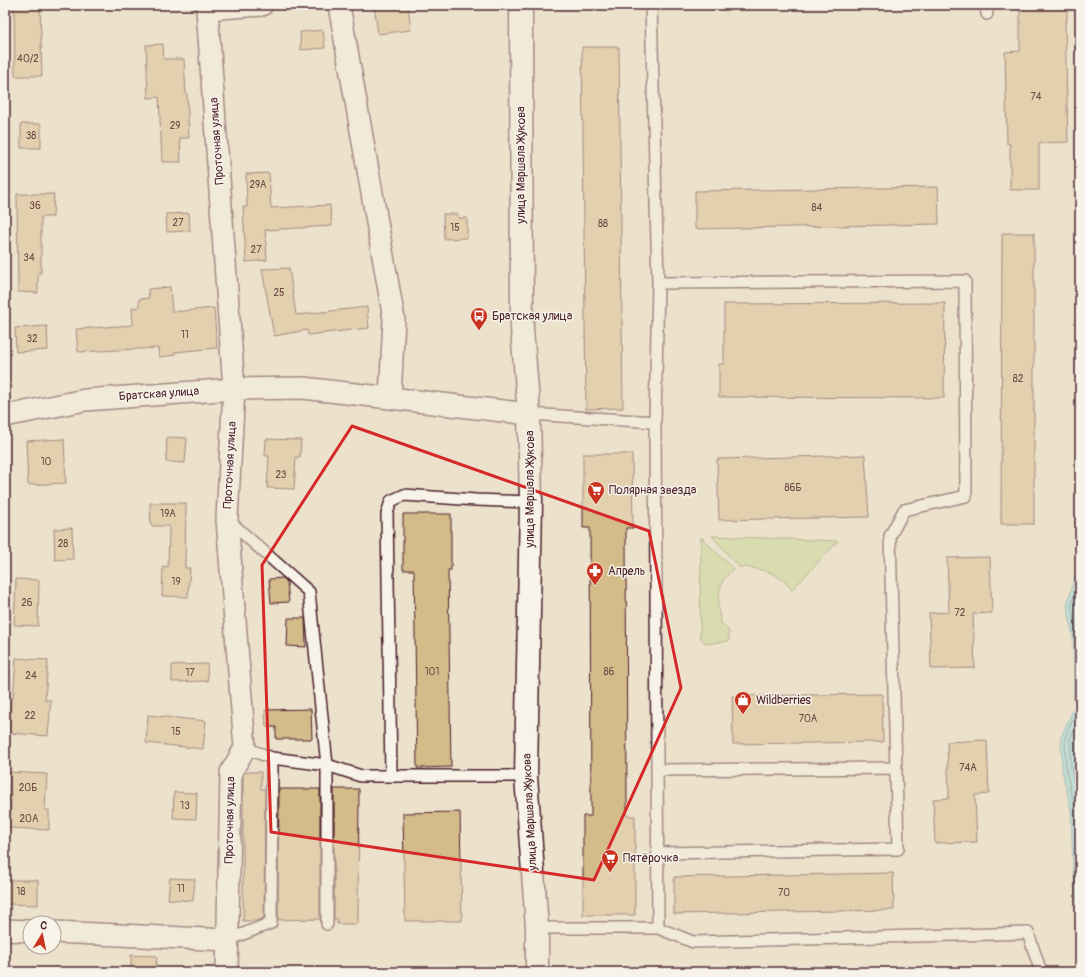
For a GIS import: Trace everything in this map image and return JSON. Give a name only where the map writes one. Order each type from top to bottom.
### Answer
[{"type":"main road","name":"улица Маршала Жукова","points":[[521,5],[522,328],[529,414],[531,502],[526,776],[537,928],[537,972]]},
{"type":"street","name":"Проточная улица","points":[[227,972],[231,772],[245,748],[227,519],[234,389],[207,9],[262,5]]},
{"type":"street","points":[[339,5],[394,319],[390,398]]},
{"type":"street","name":"Братская улица","points":[[5,416],[85,400],[234,389],[303,388],[529,414]]},
{"type":"street","points":[[5,930],[22,931]]},
{"type":"street","points":[[62,932],[228,940]]},
{"type":"lane","points":[[651,5],[658,283],[655,422],[658,928]]},
{"type":"lane","points":[[658,283],[965,281],[966,496],[904,510],[890,536],[898,849],[658,853]]},
{"type":"lane","points":[[529,414],[655,422]]},
{"type":"lane","points":[[391,776],[387,514],[392,501],[404,495],[531,502]]},
{"type":"lane","points":[[227,519],[310,592],[327,766],[327,924]]},
{"type":"lane","points":[[245,748],[272,758],[327,766],[361,776],[526,776]]},
{"type":"lane","points":[[228,940],[271,923],[272,758]]},
{"type":"lane","points":[[657,770],[896,768]]},
{"type":"lane","points":[[537,928],[658,928],[693,942],[1028,934],[1040,972]]},
{"type":"highlighted area","points":[[352,426],[649,531],[681,688],[594,880],[271,832],[262,565]]},
{"type":"green space","points":[[712,536],[838,541],[792,590],[782,579],[772,573],[739,567]]},
{"type":"green space","points":[[701,537],[733,569],[723,580],[719,593],[718,607],[721,623],[729,631],[729,641],[706,644],[700,637]]},
{"type":"water","points":[[1080,559],[1080,935],[1073,868],[1071,811],[1062,770],[1061,737],[1074,707],[1073,637],[1067,605]]},
{"type":"building","points":[[14,5],[40,5],[42,76],[15,76]]},
{"type":"building","points":[[374,5],[408,5],[411,30],[378,34]]},
{"type":"building","points":[[1020,5],[1067,5],[1067,22],[1065,22],[1068,142],[1039,143],[1039,190],[1010,190],[1010,144],[1007,144],[1005,52],[1020,51]]},
{"type":"building","points":[[323,30],[325,48],[301,50],[300,32]]},
{"type":"building","points":[[163,44],[164,59],[184,59],[189,138],[180,138],[181,162],[162,162],[159,97],[148,98],[146,45]]},
{"type":"building","points":[[582,47],[619,47],[623,408],[586,409]]},
{"type":"building","points":[[21,124],[41,124],[41,148],[21,148]]},
{"type":"building","points":[[269,173],[271,208],[330,205],[332,226],[265,230],[267,260],[246,262],[243,207],[247,207],[246,174]]},
{"type":"building","points":[[938,187],[939,224],[695,229],[695,191]]},
{"type":"building","points":[[17,194],[54,194],[53,217],[41,217],[41,273],[38,273],[38,293],[18,292]]},
{"type":"building","points":[[189,213],[190,231],[167,232],[166,214]]},
{"type":"building","points":[[443,214],[458,214],[458,218],[467,218],[467,238],[444,239]]},
{"type":"building","points":[[1002,233],[1034,233],[1034,524],[1001,524]]},
{"type":"building","points":[[289,268],[296,315],[367,307],[369,328],[308,335],[307,330],[274,336],[262,269]]},
{"type":"building","points":[[170,287],[172,312],[214,308],[217,348],[175,352],[175,355],[159,357],[158,348],[78,352],[76,329],[133,325],[132,308],[139,307],[139,299],[149,298],[148,289]]},
{"type":"building","points":[[945,303],[944,398],[719,397],[719,364],[724,364],[724,304]]},
{"type":"building","points":[[47,326],[48,350],[16,352],[15,328]]},
{"type":"building","points":[[167,437],[187,438],[185,463],[166,462]]},
{"type":"building","points":[[64,439],[66,483],[28,485],[26,441]]},
{"type":"building","points":[[266,439],[301,440],[300,457],[296,457],[294,489],[267,488],[269,456],[265,456]]},
{"type":"building","points":[[583,454],[632,454],[633,528],[626,528],[627,816],[635,816],[635,915],[583,915],[583,816],[591,816],[590,528],[583,528]]},
{"type":"building","points":[[865,455],[869,517],[719,520],[717,459]]},
{"type":"building","points":[[150,503],[186,503],[185,568],[190,568],[188,597],[162,596],[163,566],[168,567],[169,526],[151,526]]},
{"type":"building","points":[[403,514],[451,514],[451,570],[448,570],[451,767],[417,768],[414,570],[403,570]]},
{"type":"building","points":[[72,528],[73,559],[55,560],[54,529]]},
{"type":"building","points":[[990,557],[992,613],[973,614],[975,668],[931,669],[929,613],[949,612],[947,558]]},
{"type":"building","points":[[283,578],[287,582],[289,602],[271,603],[269,579]]},
{"type":"building","points":[[16,579],[39,580],[38,626],[14,625]]},
{"type":"building","points":[[288,618],[305,618],[306,647],[287,646]]},
{"type":"building","points":[[16,658],[48,660],[45,700],[51,700],[48,736],[9,733],[11,698],[13,698]]},
{"type":"building","points":[[207,664],[208,681],[172,682],[172,665]]},
{"type":"building","points":[[882,694],[883,742],[733,744],[732,696]]},
{"type":"building","points":[[311,709],[312,739],[276,739],[276,727],[266,727],[265,710]]},
{"type":"building","points":[[148,715],[206,721],[203,749],[146,743]]},
{"type":"building","points":[[987,740],[989,794],[975,795],[977,842],[935,843],[933,799],[949,798],[947,742]]},
{"type":"building","points":[[10,772],[47,774],[45,810],[49,810],[49,830],[9,828],[11,801],[8,801]]},
{"type":"building","points":[[245,772],[261,772],[261,789],[265,789],[264,918],[256,921],[243,921],[243,775]]},
{"type":"building","points":[[279,789],[320,789],[320,919],[278,920]]},
{"type":"building","points":[[334,789],[359,789],[358,924],[337,924],[337,919],[334,919]]},
{"type":"building","points":[[174,792],[197,793],[196,819],[173,818]]},
{"type":"building","points":[[460,812],[462,921],[405,921],[403,813]]},
{"type":"building","points":[[893,873],[894,910],[674,914],[674,877]]},
{"type":"building","points":[[170,878],[195,879],[193,901],[168,899]]},
{"type":"building","points":[[5,880],[38,880],[38,905],[5,904]]},
{"type":"building","points":[[131,955],[157,956],[156,972],[131,972]]},
{"type":"place","name":"Братская улица","points":[[479,331]]},
{"type":"place","name":"Полярная звезда","points":[[596,505]]},
{"type":"place","name":"Апрель","points":[[595,586]]},
{"type":"place","name":"Wildberries","points":[[743,715]]},
{"type":"place","name":"Пятёрочка","points":[[610,873]]}]
